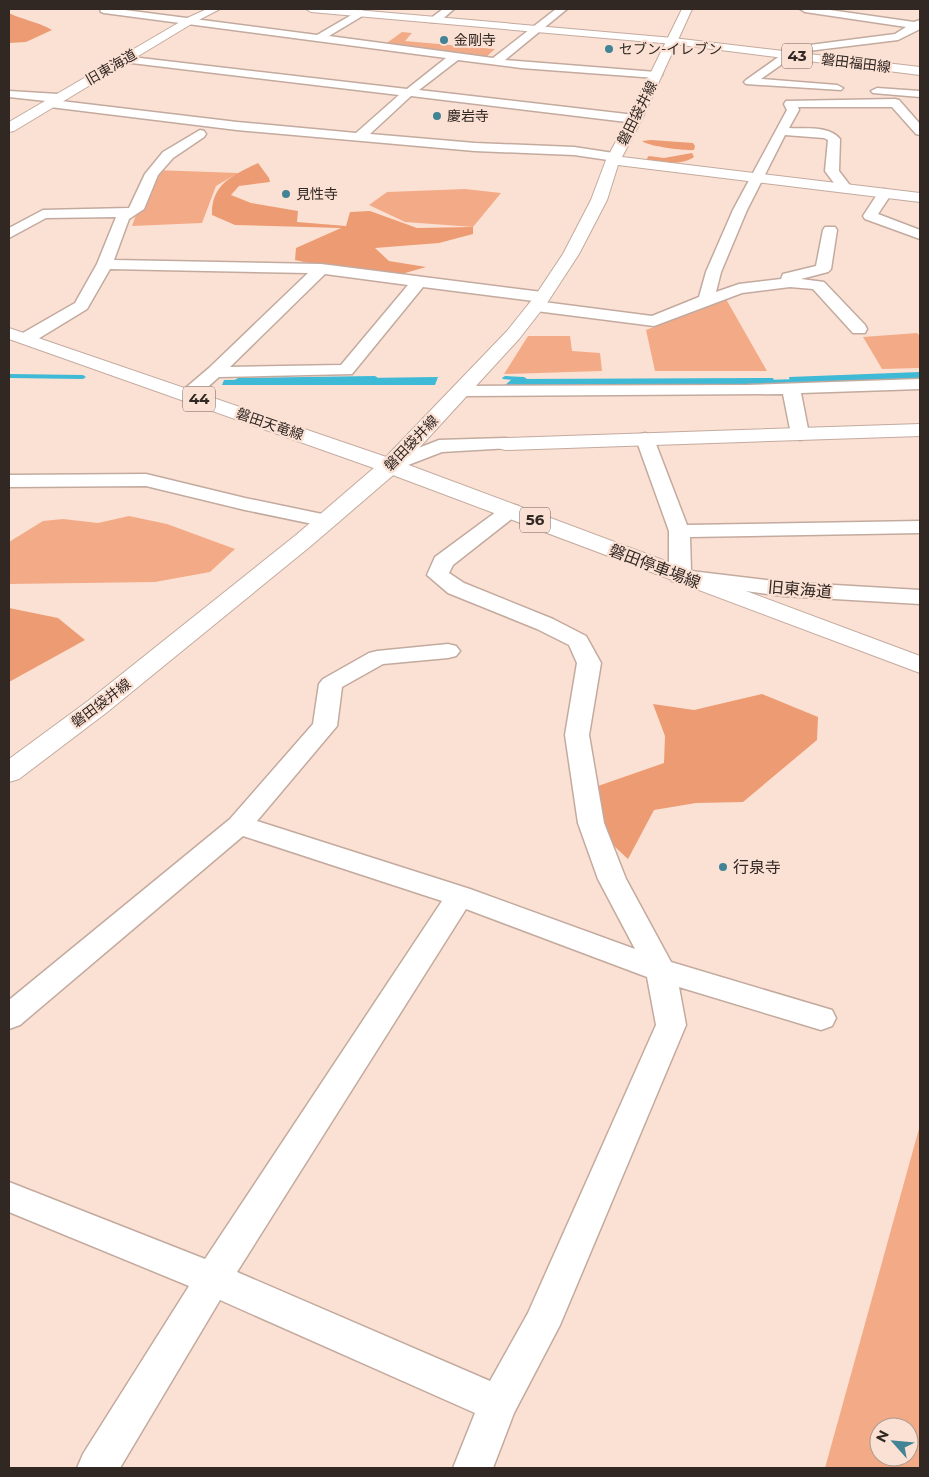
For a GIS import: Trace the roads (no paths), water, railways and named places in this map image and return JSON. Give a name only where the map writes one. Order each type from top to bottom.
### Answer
[{"type":"main road","name":"旧東海道","points":[[9,128],[123,59],[189,21],[215,9]]},
{"type":"main road","name":"磐田福田線","points":[[311,9],[367,12],[435,20],[673,41],[920,72]]},
{"type":"main road","name":"磐田袋井線","points":[[9,772],[97,707],[207,621],[327,521],[390,466],[513,335],[539,302],[575,246],[599,200],[614,158],[635,119],[687,9]]},
{"type":"main road","points":[[614,158],[920,198]]},
{"type":"main road","points":[[850,188],[902,182]]},
{"type":"main road","name":"磐田天竜線","points":[[18,335],[390,466]]},
{"type":"main road","points":[[505,444],[920,430]]},
{"type":"main road","name":"磐田停車場線","points":[[390,466],[920,665]]},
{"type":"street","points":[[109,9],[104,10],[495,62],[656,75]]},
{"type":"street","points":[[435,20],[449,9]]},
{"type":"street","points":[[495,62],[562,9]]},
{"type":"street","points":[[805,9],[830,10],[869,19],[919,25]]},
{"type":"street","points":[[869,19],[887,9]]},
{"type":"street","points":[[319,38],[367,12]]},
{"type":"street","points":[[919,25],[898,37],[806,48],[788,55],[750,82],[920,94]]},
{"type":"street","points":[[360,136],[407,94],[455,57]]},
{"type":"street","points":[[123,59],[407,94],[635,119]]},
{"type":"street","points":[[782,85],[780,96],[784,102],[790,104],[895,103],[920,131]]},
{"type":"street","points":[[9,94],[210,123],[475,147],[574,151],[614,158]]},
{"type":"street","points":[[708,300],[708,286],[738,212],[793,110],[790,104]]},
{"type":"street","points":[[903,111],[920,111]]},
{"type":"street","points":[[781,131],[827,134],[834,139],[832,171],[850,188]]},
{"type":"street","points":[[18,335],[81,306],[105,264],[123,217],[137,209],[152,174],[168,155],[200,134]]},
{"type":"street","points":[[884,193],[870,216],[920,235]]},
{"type":"street","points":[[9,234],[43,214],[130,212]]},
{"type":"street","points":[[790,282],[788,277],[823,269],[830,230]]},
{"type":"street","points":[[105,264],[321,269],[419,280],[654,321],[739,289],[790,282],[818,285],[859,329]]},
{"type":"street","points":[[188,394],[215,372],[321,269]]},
{"type":"street","points":[[215,372],[346,370],[419,280]]},
{"type":"street","points":[[462,391],[791,389],[920,384]]},
{"type":"street","points":[[791,389],[800,434]]},
{"type":"street","points":[[645,439],[679,531],[680,576]]},
{"type":"street","points":[[390,466],[439,446],[505,444]]},
{"type":"street","points":[[9,481],[146,480],[245,504],[327,521]]},
{"type":"street","points":[[473,1468],[498,1404],[541,1325],[671,1025],[661,970],[612,879],[591,823],[577,735],[589,664],[578,641],[545,624],[456,588],[438,575],[443,562],[510,510]]},
{"type":"street","points":[[679,531],[920,527]]},
{"type":"street","name":"旧東海道","points":[[680,576],[783,589],[920,598]]},
{"type":"street","points":[[9,1017],[239,825],[325,726],[331,684],[377,658],[448,651]]},
{"type":"street","points":[[239,825],[460,896],[661,970],[821,1018]]},
{"type":"street","points":[[97,1468],[213,1278],[460,896]]},
{"type":"street","points":[[9,1197],[213,1278],[498,1404]]},
{"type":"water","points":[[920,372],[920,382],[791,386],[789,377]]},
{"type":"water","points":[[438,377],[435,385],[222,385],[224,380]]},
{"type":"water","points":[[773,378],[777,389],[502,388],[512,379]]},
{"type":"waterway","points":[[9,376],[83,377]]},
{"type":"waterway","points":[[238,380],[375,378]]},
{"type":"waterway","points":[[505,378],[524,379]]},
{"type":"waterway","points":[[762,382],[802,381]]},
{"type":"place","name":"金剛寺","points":[[444,40]]},
{"type":"place","name":"セブン-イレブン","points":[[609,49]]},
{"type":"place","name":"慶岩寺","points":[[437,116]]},
{"type":"place","name":"見性寺","points":[[286,194]]},
{"type":"place","name":"行泉寺","points":[[723,867]]}]
